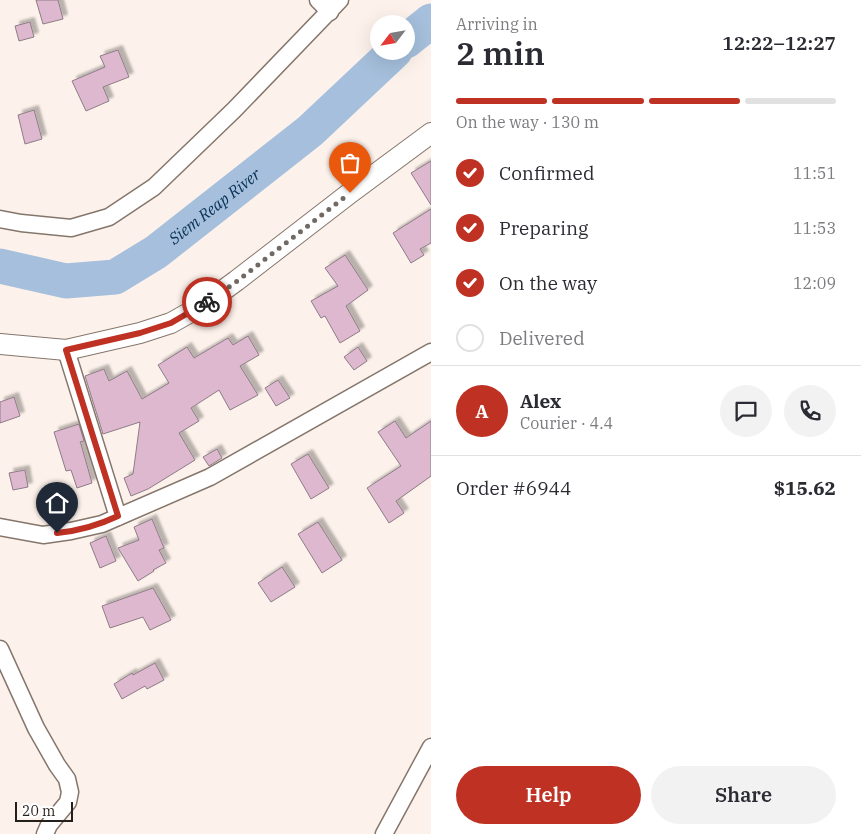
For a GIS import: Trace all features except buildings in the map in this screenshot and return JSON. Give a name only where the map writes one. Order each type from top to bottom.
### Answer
[{"type":"street","points":[[0,218],[21,223],[71,228],[110,218],[154,187],[234,110],[335,6],[318,0]]},
{"type":"street","points":[[0,344],[66,350],[171,323],[203,305],[236,282],[350,193],[431,133]]},
{"type":"street","points":[[66,350],[118,516]]},
{"type":"street","points":[[0,527],[43,535],[102,524],[210,477],[431,352]]},
{"type":"street","points":[[0,649],[36,728],[67,779],[70,792],[68,802],[45,834]]},
{"type":"street","points":[[384,834],[426,768],[431,747]]},
{"type":"waterway","name":"Siem Reap River","points":[[415,34],[431,21]]},
{"type":"waterway","name":"Siem Reap River","points":[[0,266],[66,281],[115,277],[156,252],[310,131],[385,60]]},
{"type":"way so far","points":[[207,302],[236,282],[350,193]]},
{"type":"route","points":[[57,533],[102,524],[118,516],[66,350],[140,333],[171,323],[207,302]]}]
